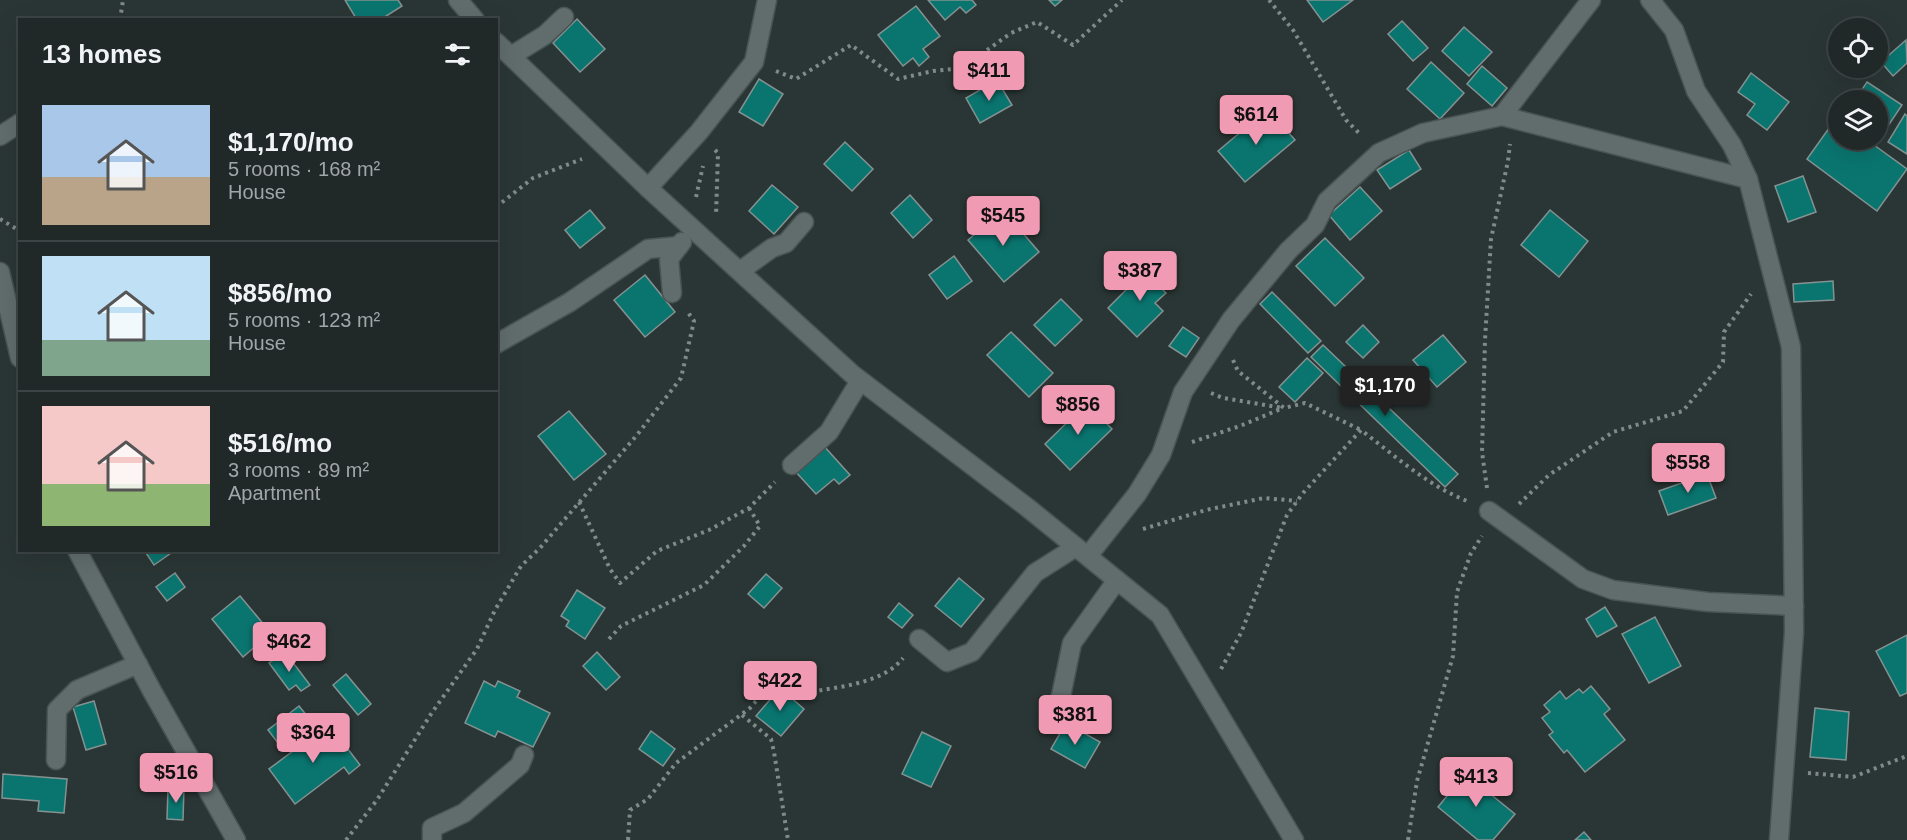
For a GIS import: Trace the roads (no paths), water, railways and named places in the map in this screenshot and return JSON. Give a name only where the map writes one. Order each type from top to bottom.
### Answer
[{"type":"street","points":[[648,188],[699,132],[754,62],[767,0]]},
{"type":"street","points":[[1508,118],[1591,0]]},
{"type":"street","points":[[1650,0],[1674,30],[1696,91],[1732,145],[1749,179],[1791,347],[1794,632],[1779,840]]},
{"type":"street","points":[[461,1],[474,18]]},
{"type":"street","points":[[511,56],[545,35],[564,17]]},
{"type":"street","points":[[498,44],[648,188],[860,381],[1028,508],[1160,615],[1294,840]]},
{"type":"street","points":[[919,639],[946,662],[972,652],[1035,573],[1082,552],[1109,529],[1137,495],[1161,455],[1183,392],[1231,320],[1288,251],[1315,225],[1327,201],[1379,153],[1423,133],[1508,118],[1749,179]]},
{"type":"street","points":[[0,136],[18,124]]},
{"type":"street","points":[[740,271],[772,248],[786,243],[804,222]]},
{"type":"street","points":[[672,292],[669,260],[693,229]]},
{"type":"street","points":[[498,343],[570,302],[648,249],[679,246]]},
{"type":"street","points":[[0,272],[18,349]]},
{"type":"street","points":[[792,465],[829,432],[860,381]]},
{"type":"street","points":[[1492,513],[1583,579],[1613,590],[1708,602],[1794,606]]},
{"type":"street","points":[[78,552],[236,840]]},
{"type":"street","points":[[1051,716],[1060,696],[1072,643],[1117,580]]},
{"type":"street","points":[[56,760],[57,710],[77,690],[138,664]]},
{"type":"street","points":[[432,840],[432,828],[464,813],[520,765],[524,755]]}]
